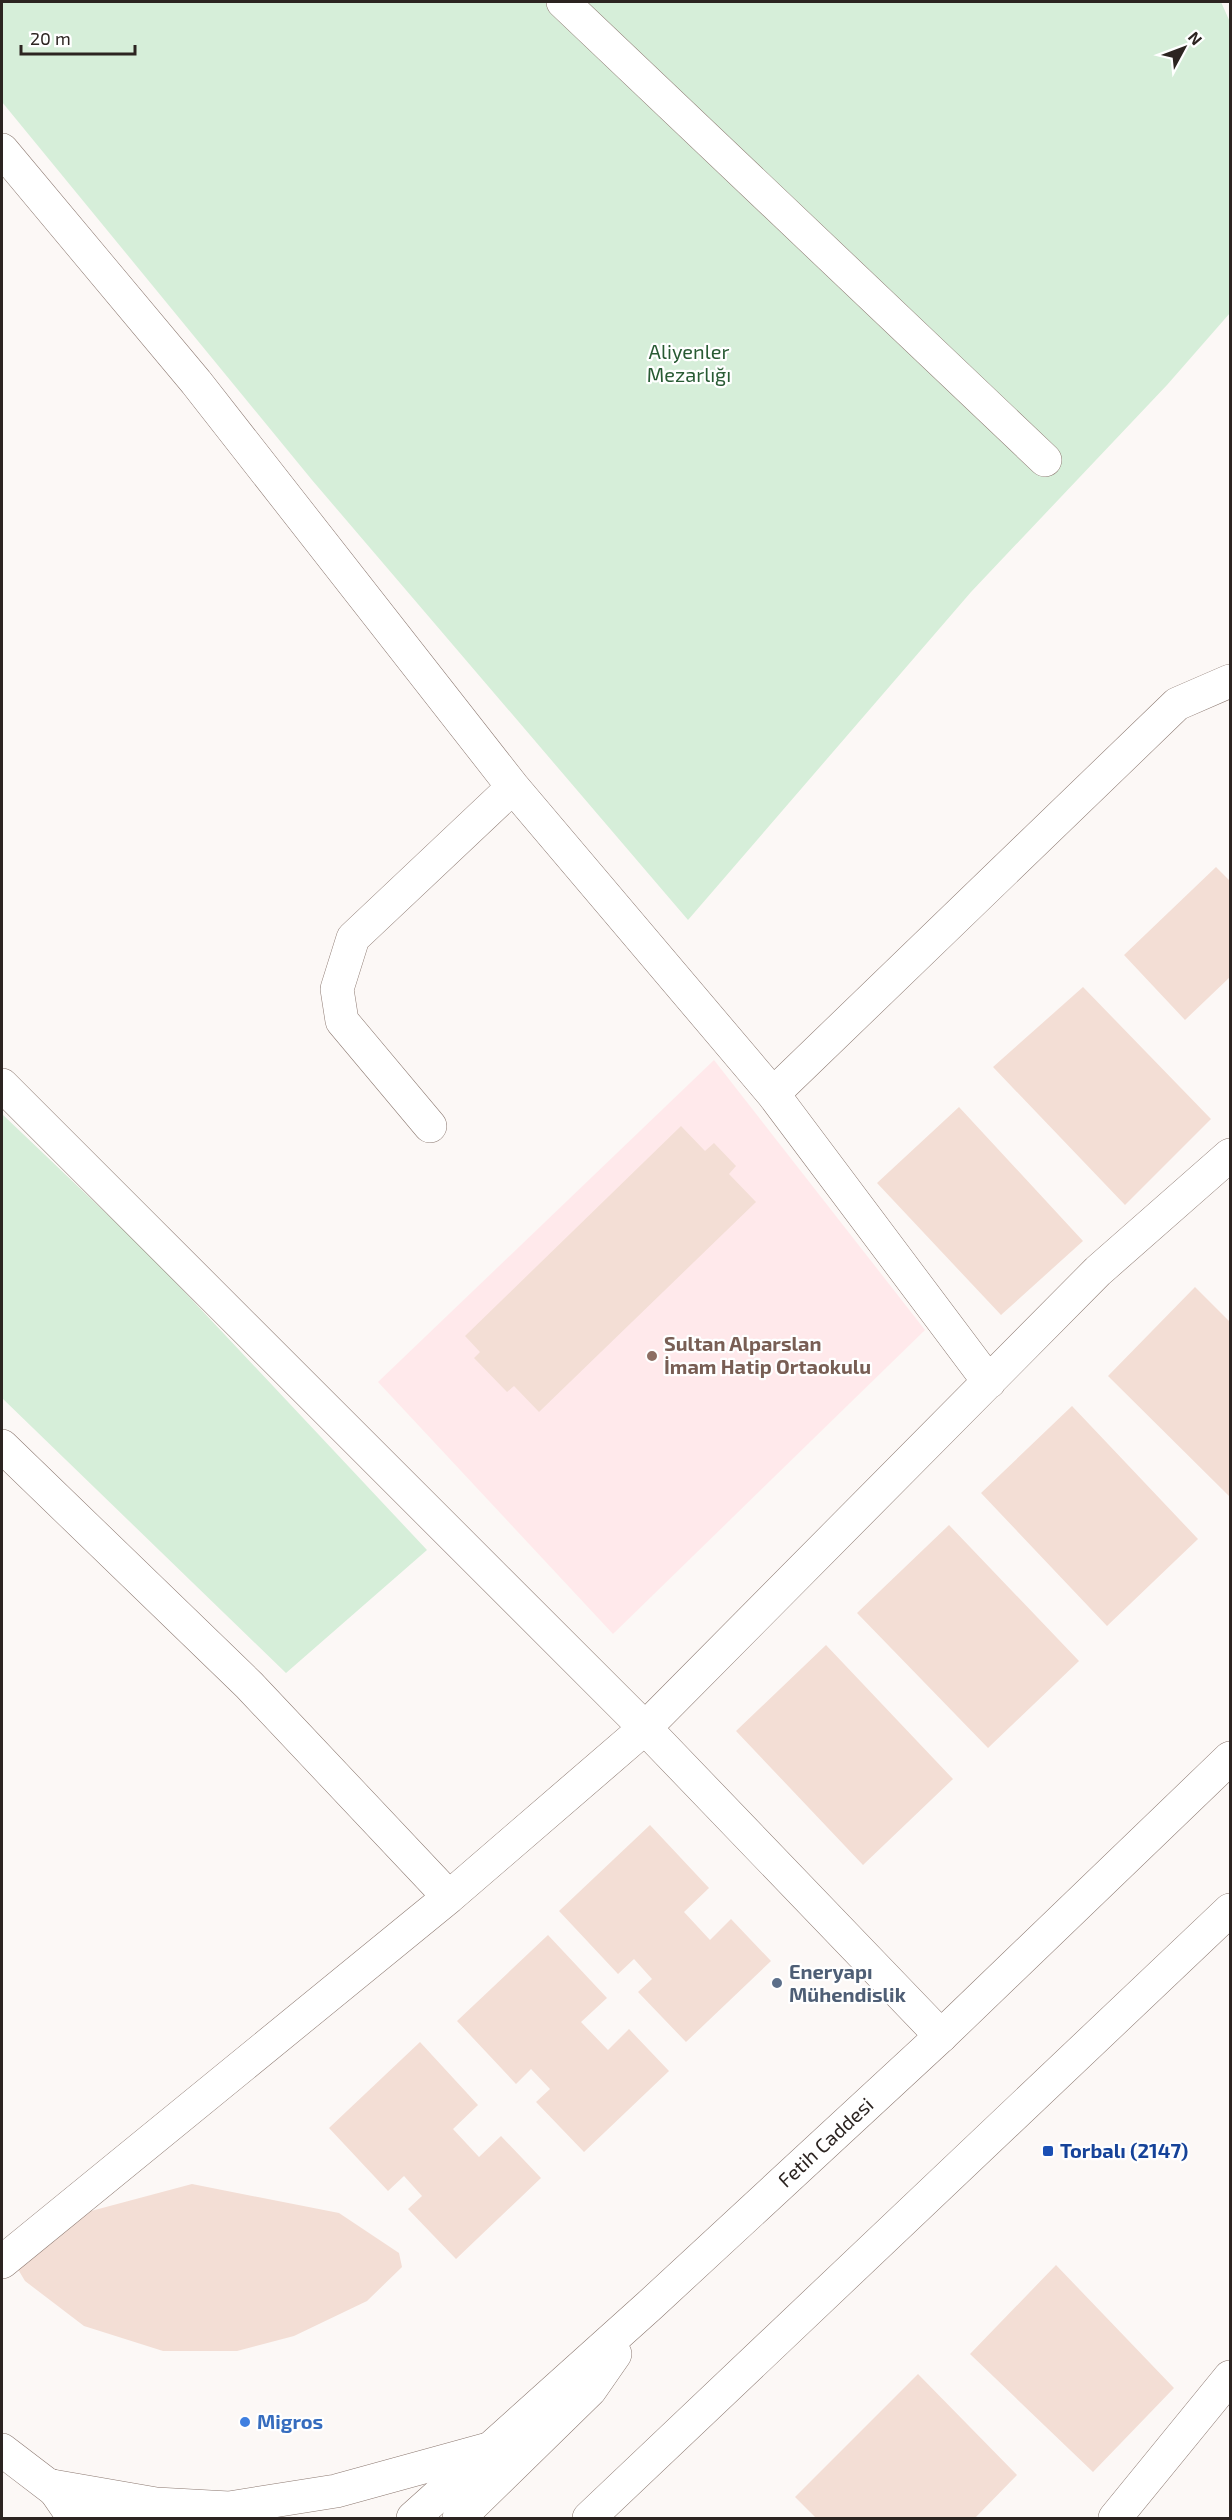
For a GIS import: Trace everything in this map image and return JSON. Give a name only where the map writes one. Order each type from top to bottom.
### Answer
[{"type":"street","points":[[563,2],[1045,460]]},
{"type":"street","points":[[2,150],[196,382],[513,787],[773,1094],[989,1382]]},
{"type":"street","points":[[773,1094],[1177,704],[1230,681]]},
{"type":"street","points":[[430,1126],[342,1021],[337,989],[353,938],[513,787]]},
{"type":"street","points":[[2,1085],[645,1728],[941,2036]]},
{"type":"street","points":[[2,2262],[449,1897],[645,1728],[1098,1271],[1230,1155]]},
{"type":"street","points":[[2,1446],[249,1685],[449,1897]]},
{"type":"street","name":"Fetih Caddesi","points":[[413,2518],[649,2306],[941,2036],[1230,1758]]},
{"type":"street","points":[[589,2518],[1230,1910]]},
{"type":"street","points":[[459,2518],[590,2390],[649,2306]]},
{"type":"street","points":[[1115,2518],[1230,2377]]},
{"type":"street","points":[[52,2486],[156,2505],[229,2508],[336,2491],[490,2449]]},
{"type":"street","points":[[2,2450],[52,2486],[90,2518]]},
{"type":"street","points":[[612,2518],[626,2483]]},
{"type":"street","points":[[52,2486],[74,2518]]},
{"type":"street","points":[[52,2486],[124,2518]]},
{"type":"shaded area","name":"Sultan Alparslan İmam Hatip Ortaokulu","points":[[714,1060],[925,1330],[613,1634],[378,1382]]},
{"type":"green space","name":"Aliyenler Mezarlığı","points":[[2,2],[1221,2],[1230,22],[1230,313],[1167,385],[971,592],[688,920],[312,480],[2,102]]},
{"type":"green space","points":[[2,1114],[150,1255],[427,1550],[286,1673],[2,1398]]},
{"type":"building","points":[[1216,867],[1230,881],[1230,977],[1185,1020],[1124,955]]},
{"type":"building","points":[[1083,987],[1211,1119],[1125,1205],[993,1067]]},
{"type":"building","points":[[959,1107],[1083,1241],[1001,1315],[877,1183]]},
{"type":"building","points":[[681,1126],[705,1151],[714,1143],[736,1166],[729,1174],[756,1202],[539,1412],[514,1386],[507,1392],[474,1358],[480,1352],[465,1336]]},
{"type":"building","points":[[1195,1287],[1230,1322],[1230,1497],[1108,1376]]},
{"type":"building","points":[[1072,1406],[1198,1539],[1107,1626],[981,1493]]},
{"type":"building","points":[[949,1525],[1079,1661],[988,1748],[857,1613]]},
{"type":"building","points":[[826,1645],[953,1779],[863,1865],[736,1731]]},
{"type":"building","points":[[650,1825],[709,1888],[684,1912],[710,1940],[731,1919],[771,1961],[686,2042],[638,1992],[652,1979],[634,1959],[618,1974],[559,1911]]},
{"type":"building","points":[[548,1935],[607,1998],[581,2022],[608,2050],[629,2029],[669,2071],[584,2152],[536,2102],[550,2089],[531,2069],[516,2084],[457,2021]]},
{"type":"building","points":[[420,2042],[478,2105],[453,2129],[479,2157],[501,2136],[541,2178],[456,2259],[408,2209],[422,2196],[404,2176],[388,2191],[329,2128]]},
{"type":"building","points":[[192,2184],[339,2213],[399,2253],[402,2267],[367,2301],[294,2336],[237,2351],[163,2351],[84,2326],[25,2281],[16,2266],[57,2228],[91,2211]]},
{"type":"building","points":[[1056,2265],[1174,2388],[1093,2472],[970,2354]]},
{"type":"building","points":[[918,2374],[1017,2475],[975,2518],[816,2518],[795,2497]]},
{"type":"place","name":"Sultan Alparslan İmam Hatip Ortaokulu","points":[[652,1356]]},
{"type":"place","name":"Eneryapı Mühendislik","points":[[777,1983]]},
{"type":"place","name":"Torbalı (2147)","points":[[1048,2151]]},
{"type":"place","name":"Migros","points":[[245,2422]]}]
